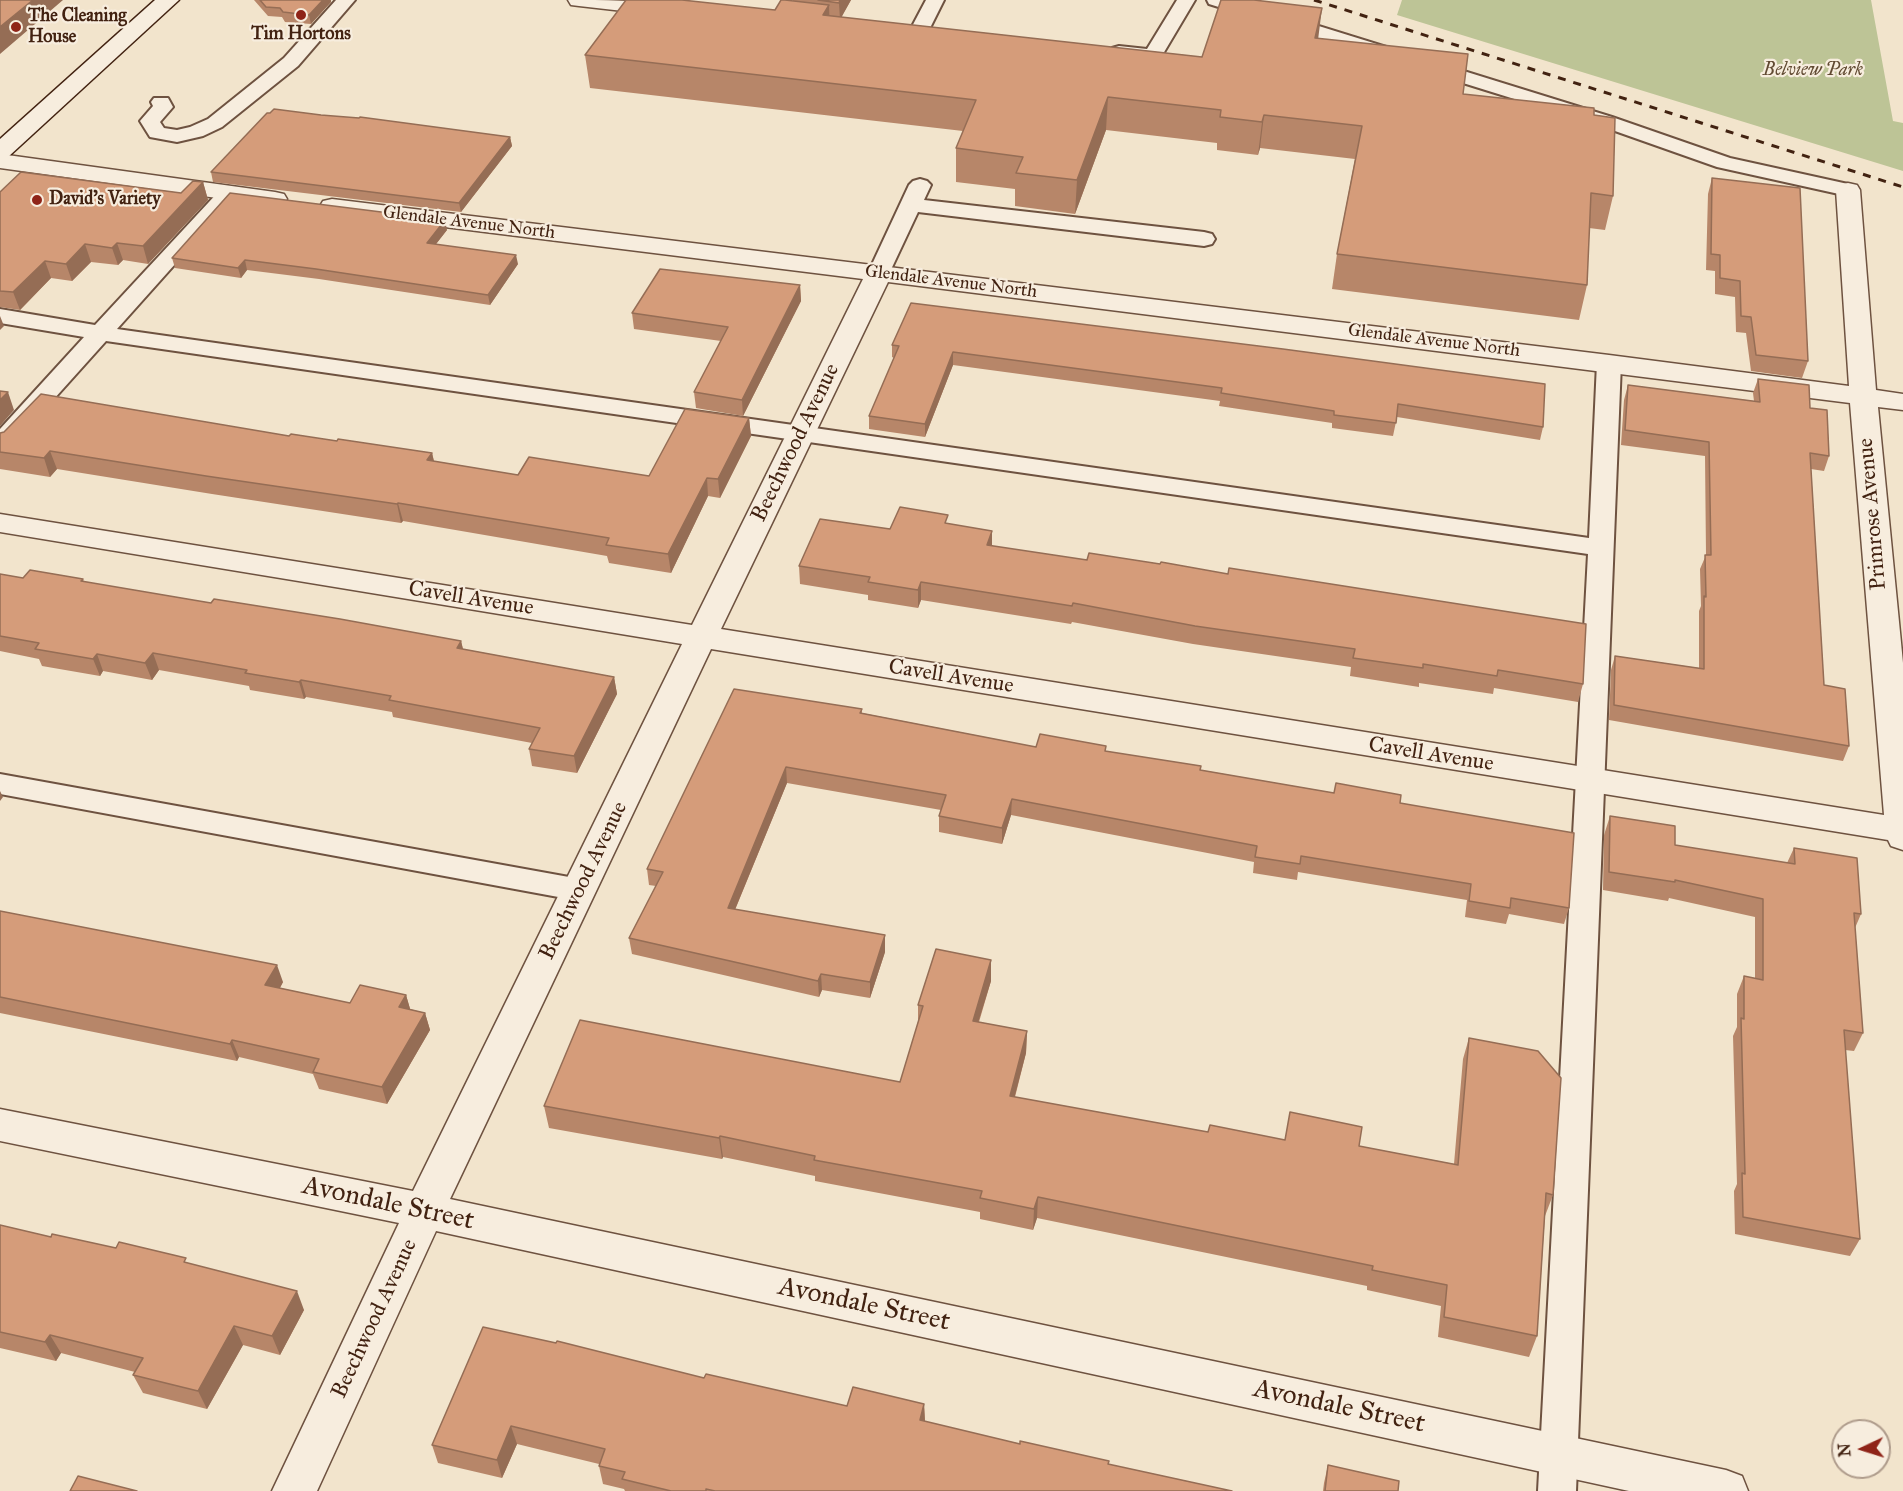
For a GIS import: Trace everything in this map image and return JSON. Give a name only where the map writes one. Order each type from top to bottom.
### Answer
[{"type":"street","points":[[0,152],[168,0]]},
{"type":"street","points":[[579,0],[682,11]]},
{"type":"street","name":"Glendale Avenue North","points":[[0,161],[228,193],[1609,363],[1903,402]]},
{"type":"street","name":"Primrose Avenue","points":[[1848,190],[1863,397],[1903,837]]},
{"type":"street","name":"Beechwood Avenue","points":[[294,1491],[454,1145],[879,273]]},
{"type":"street","name":"Cavell Avenue","points":[[0,523],[1902,830]]},
{"type":"street","name":"Avondale Street","points":[[0,1125],[424,1211],[1558,1473],[1726,1491]]},
{"type":"lane","points":[[158,108],[177,118],[192,114],[236,84],[276,75],[291,62],[346,0]]},
{"type":"lane","points":[[918,34],[935,0]]},
{"type":"lane","points":[[1095,50],[1153,55],[1186,0]]},
{"type":"lane","points":[[1216,0],[1605,121],[1724,163],[1848,190]]},
{"type":"lane","points":[[897,33],[942,36]]},
{"type":"lane","points":[[879,273],[920,185]]},
{"type":"lane","points":[[0,444],[228,193]]},
{"type":"lane","points":[[911,205],[1204,239]]},
{"type":"lane","points":[[0,316],[100,333],[800,435],[1601,548]]},
{"type":"lane","points":[[1558,1473],[1609,363]]},
{"type":"lane","points":[[0,784],[580,890]]},
{"type":"green space","name":"Belview Park","points":[[1402,0],[1871,0],[1893,121],[1903,123],[1903,171],[1397,15]]},
{"type":"building","points":[[0,0],[33,0],[0,27]]},
{"type":"building","points":[[260,0],[323,0],[309,15],[283,12],[280,8],[266,7]]},
{"type":"building","points":[[626,0],[682,0],[775,10],[781,0],[785,0],[829,5],[823,15],[1202,57],[1221,0],[1254,0],[1322,8],[1315,38],[1468,54],[1463,94],[1594,108],[1594,115],[1615,118],[1613,196],[1591,193],[1587,285],[1337,254],[1362,126],[1264,115],[1262,122],[1220,117],[1221,110],[1108,97],[1077,180],[1016,173],[1023,157],[956,148],[976,100],[585,55]]},
{"type":"building","points":[[818,0],[840,0],[839,3]]},
{"type":"building","points":[[274,109],[360,117],[510,137],[459,203],[211,172],[267,113]]},
{"type":"building","points":[[21,172],[181,193],[193,181],[203,182],[143,246],[117,243],[112,248],[85,244],[66,264],[45,261],[13,292],[0,291],[0,192]]},
{"type":"building","points":[[1712,178],[1800,188],[1808,361],[1756,355],[1751,317],[1741,316],[1740,281],[1720,278],[1720,255],[1711,254]]},
{"type":"building","points":[[230,193],[445,220],[427,243],[516,255],[488,295],[245,260],[238,268],[172,258]]},
{"type":"building","points":[[660,269],[800,285],[742,400],[694,392],[728,327],[632,313]]},
{"type":"building","points":[[911,303],[1545,384],[1543,427],[1398,404],[1396,423],[1334,415],[1334,411],[1221,393],[1222,388],[953,352],[925,424],[869,416],[899,346],[892,345]]},
{"type":"building","points":[[1758,379],[1809,385],[1810,408],[1827,410],[1829,456],[1810,453],[1824,685],[1845,689],[1849,746],[1614,705],[1615,656],[1704,669],[1705,555],[1711,555],[1709,442],[1625,430],[1628,385],[1760,402]]},
{"type":"building","points":[[0,391],[8,392],[0,400]]},
{"type":"building","points":[[41,394],[289,436],[291,434],[337,441],[338,439],[432,453],[427,460],[518,475],[529,457],[649,476],[685,409],[749,418],[718,479],[707,478],[668,554],[606,545],[609,538],[398,503],[50,451],[44,458],[0,452],[0,433],[4,432]]},
{"type":"building","points":[[900,507],[948,515],[945,523],[992,531],[987,545],[1087,560],[1089,553],[1160,564],[1161,562],[1228,574],[1229,568],[1586,624],[1583,684],[1498,670],[1497,676],[1423,664],[1423,668],[1353,658],[1355,649],[1195,626],[1073,603],[1072,606],[921,582],[918,590],[868,582],[870,577],[799,566],[820,519],[890,529]]},
{"type":"building","points":[[30,570],[211,603],[214,599],[461,641],[457,648],[614,677],[574,756],[529,749],[540,728],[389,700],[391,696],[245,673],[247,670],[153,653],[145,663],[97,654],[93,659],[35,649],[39,643],[0,636],[0,574],[23,578]]},
{"type":"building","points":[[734,689],[862,709],[860,713],[1036,747],[1040,734],[1106,746],[1105,751],[1201,766],[1200,770],[1334,793],[1336,783],[1401,795],[1400,803],[1574,833],[1569,908],[1511,898],[1510,908],[1469,901],[1471,884],[1301,856],[1300,864],[1255,857],[1257,846],[1012,799],[1002,828],[939,816],[946,795],[786,767],[728,908],[885,935],[870,982],[821,974],[818,981],[629,938],[663,872],[647,869]]},
{"type":"building","points":[[1610,816],[1675,826],[1675,845],[1795,864],[1794,848],[1857,858],[1861,914],[1854,913],[1863,1033],[1844,1030],[1860,1239],[1743,1217],[1742,1173],[1745,1174],[1741,1018],[1744,1019],[1744,976],[1763,980],[1763,899],[1675,880],[1675,882],[1609,872]]},
{"type":"building","points":[[0,911],[277,965],[265,985],[350,1003],[360,985],[406,995],[399,1007],[425,1013],[382,1087],[313,1072],[319,1059],[232,1040],[230,1044],[0,997]]},
{"type":"building","points":[[936,949],[991,960],[973,1021],[1027,1031],[1010,1096],[1208,1132],[1210,1125],[1285,1140],[1290,1112],[1362,1127],[1359,1146],[1458,1165],[1469,1038],[1538,1051],[1561,1078],[1553,1195],[1546,1193],[1537,1336],[1444,1317],[1447,1285],[1372,1270],[1373,1266],[1038,1197],[1034,1209],[980,1198],[982,1191],[814,1160],[815,1156],[720,1136],[719,1138],[544,1106],[580,1020],[900,1082],[923,1006],[918,1005]]},
{"type":"building","points":[[0,1225],[51,1237],[52,1234],[116,1248],[119,1242],[186,1258],[184,1262],[297,1291],[272,1336],[234,1326],[198,1391],[133,1375],[143,1358],[50,1335],[45,1342],[0,1332]]},
{"type":"building","points":[[483,1327],[556,1343],[557,1341],[704,1378],[706,1374],[847,1406],[853,1387],[924,1404],[920,1420],[1020,1444],[1020,1441],[1109,1461],[1108,1464],[1232,1491],[715,1491],[706,1489],[706,1491],[671,1491],[622,1479],[625,1472],[599,1466],[605,1449],[511,1426],[497,1460],[432,1445]]},
{"type":"building","points":[[1328,1465],[1399,1481],[1398,1491],[1325,1491]]},
{"type":"building","points":[[78,1476],[137,1491],[70,1491]]},
{"type":"railway","points":[[1314,0],[1903,187]]},
{"type":"place","name":"Tim Hortons","points":[[301,15]]},
{"type":"place","name":"The Cleaning House","points":[[16,27]]},
{"type":"place","name":"David's Variety","points":[[37,200]]}]
